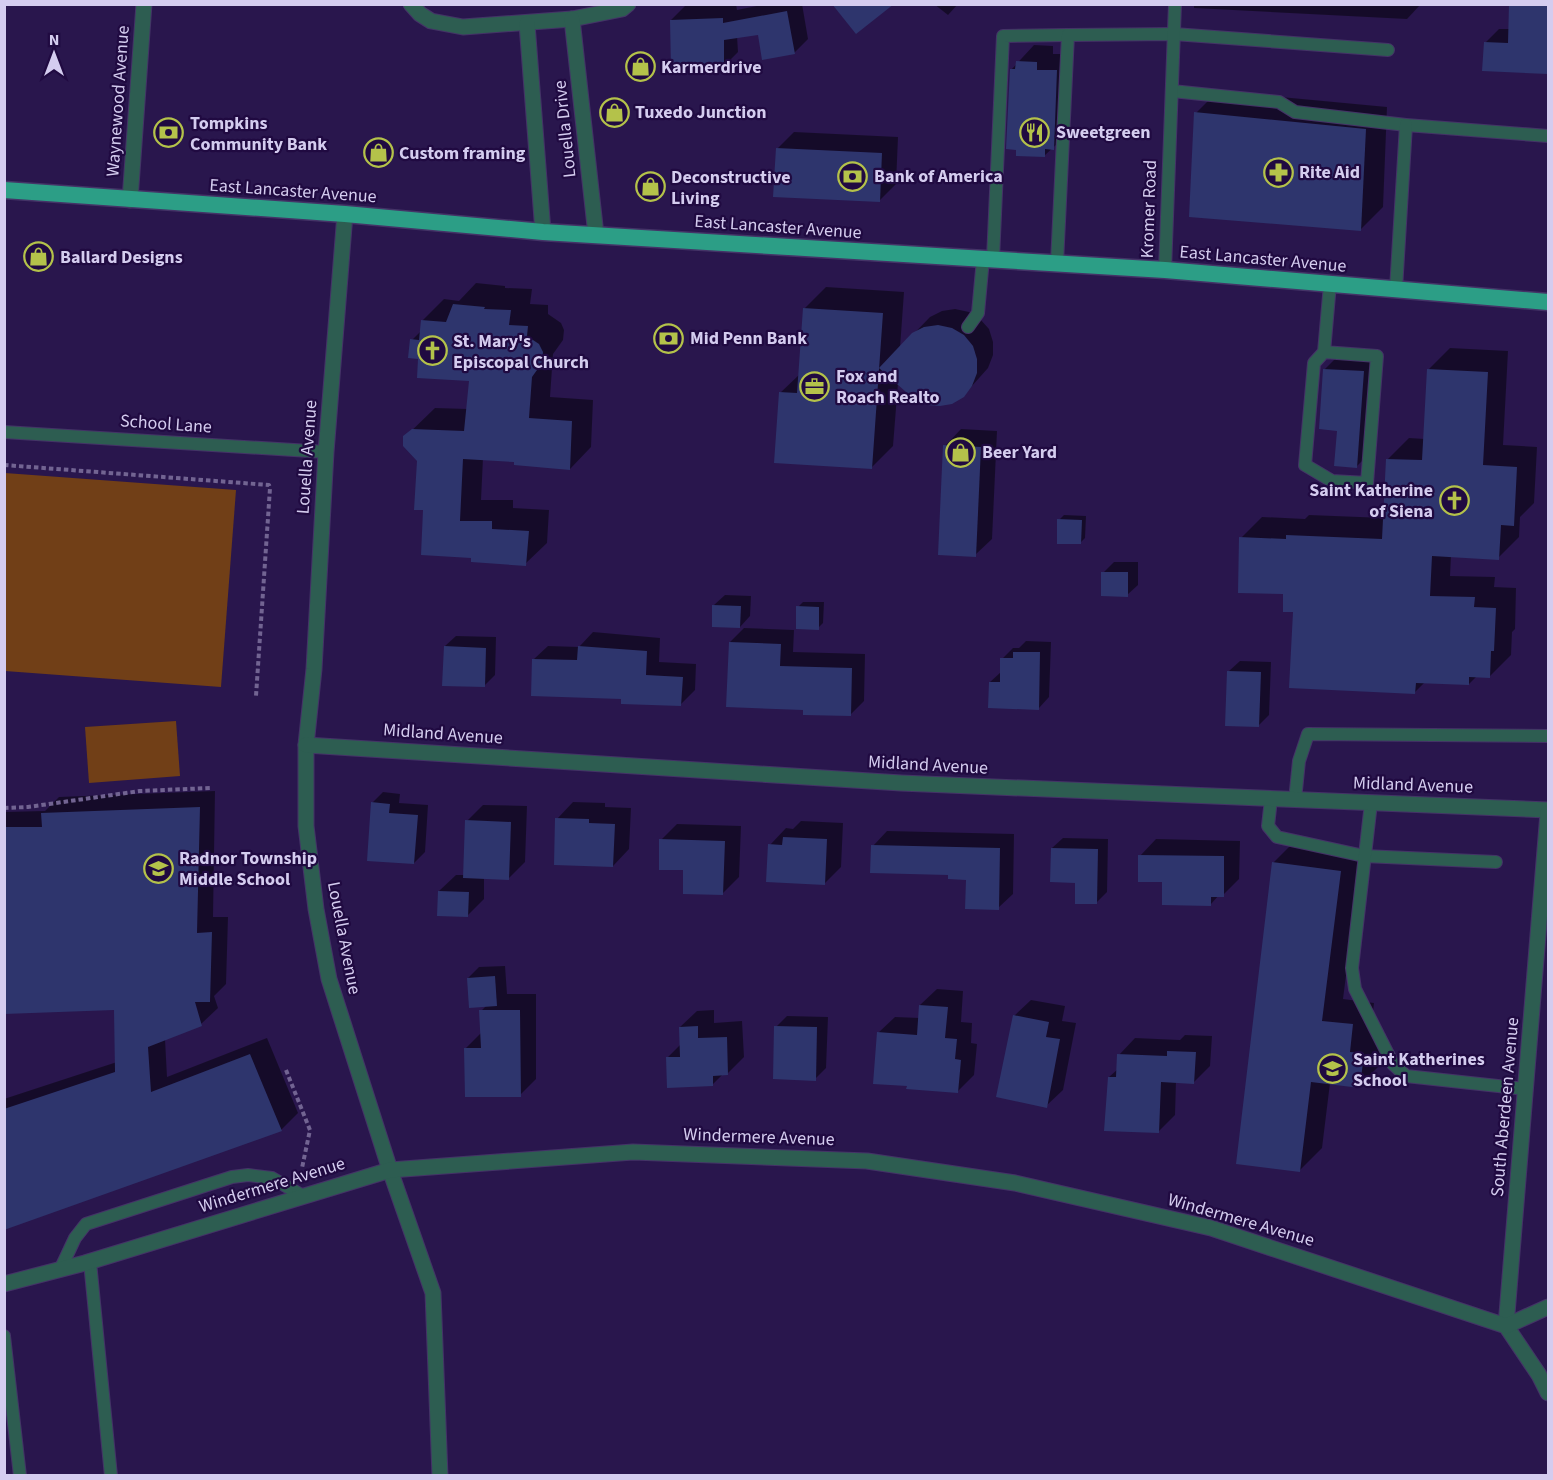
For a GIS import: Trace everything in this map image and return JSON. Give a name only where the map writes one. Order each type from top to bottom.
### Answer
[{"type":"highway","name":"East Lancaster Avenue","points":[[4,190],[345,214],[543,232],[1165,270],[1548,302]]},
{"type":"street","name":"Waynewood Avenue","points":[[130,200],[144,4]]},
{"type":"street","points":[[411,4],[420,14],[432,21],[463,27],[572,19],[622,9],[628,4]]},
{"type":"street","name":"Louella Drive","points":[[572,19],[596,235]]},
{"type":"street","name":"Louella Drive","points":[[527,24],[543,232]]},
{"type":"street","name":"Louella Avenue","points":[[345,214],[326,452],[314,669],[306,745],[306,826],[316,909],[329,979],[390,1170],[433,1293],[440,1476]]},
{"type":"street","name":"Midland Avenue","points":[[306,745],[901,783],[1548,812]]},
{"type":"street","name":"South Aberdeen Avenue","points":[[1506,1326],[1548,812]]},
{"type":"street","name":"Windermere Avenue","points":[[4,1284],[90,1262],[390,1170],[633,1152],[867,1161],[1014,1183],[1211,1228],[1506,1326]]},
{"type":"street","points":[[1548,1307],[1506,1326],[1539,1375],[1548,1393]]},
{"type":"lane","name":"Kromer Road","points":[[1165,270],[1175,4]]},
{"type":"lane","points":[[968,327],[978,313],[988,259],[1003,36],[1174,34],[1388,50]]},
{"type":"lane","points":[[1057,263],[1068,35]]},
{"type":"lane","points":[[1172,91],[1279,102],[1295,112],[1406,125],[1548,135]]},
{"type":"lane","points":[[1396,289],[1406,125]]},
{"type":"lane","points":[[1324,352],[1377,356],[1367,483],[1332,481],[1305,465],[1314,363],[1324,352],[1330,284]]},
{"type":"lane","name":"School Lane","points":[[4,432],[326,452]]},
{"type":"lane","points":[[1295,800],[1299,761],[1308,734],[1548,736]]},
{"type":"lane","points":[[1271,799],[1268,826],[1277,837],[1364,856],[1496,862]]},
{"type":"lane","points":[[1371,803],[1352,968],[1355,989],[1393,1065],[1406,1076],[1526,1089]]},
{"type":"lane","points":[[60,1270],[75,1238],[86,1224],[232,1177],[248,1175],[272,1178],[303,1196]]},
{"type":"lane","points":[[90,1262],[111,1476]]},
{"type":"lane","points":[[4,1336],[20,1476]]},
{"type":"path","points":[[4,465],[268,484],[270,488],[256,696]]},
{"type":"path","points":[[4,808],[28,807],[140,791],[210,788]]},
{"type":"path","points":[[286,1070],[310,1130],[302,1168]]},
{"type":"shaded area","points":[[5,473],[236,490],[221,687],[5,671]]},
{"type":"shaded area","points":[[176,721],[180,776],[89,783],[85,727]]},
{"type":"building","points":[[832,4],[894,4],[856,34]]},
{"type":"building","points":[[1509,4],[1548,4],[1548,74],[1482,71],[1484,42],[1508,43]]},
{"type":"building","points":[[787,11],[795,54],[762,60],[758,35],[724,40],[724,67],[671,69],[670,20],[723,18],[723,23]]},
{"type":"building","points":[[1016,61],[1037,62],[1037,70],[1057,70],[1054,150],[1045,149],[1045,157],[1016,156],[1016,150],[1006,149],[1010,69],[1015,69]]},
{"type":"building","name":"Rite Aid","points":[[1194,112],[1366,129],[1361,231],[1189,217]]},
{"type":"building","points":[[776,148],[882,153],[880,202],[773,197]]},
{"type":"building","points":[[453,304],[511,310],[509,325],[528,326],[527,336],[539,344],[543,352],[542,363],[532,377],[529,418],[572,421],[570,470],[514,465],[514,462],[463,459],[460,521],[492,521],[492,529],[529,531],[526,566],[471,562],[471,558],[421,555],[423,510],[414,510],[417,461],[403,446],[403,436],[412,429],[464,431],[469,381],[417,378],[418,359],[408,358],[410,339],[419,340],[421,320],[446,322]]},
{"type":"building","points":[[803,308],[883,313],[872,469],[774,463],[779,392],[797,393]]},
{"type":"building","points":[[938,325],[952,328],[964,335],[973,346],[977,359],[977,373],[964,397],[952,404],[940,406],[927,405],[915,400],[879,368],[912,333],[924,327]]},
{"type":"building","points":[[1323,369],[1364,371],[1357,468],[1334,466],[1337,431],[1319,429]]},
{"type":"building","points":[[1427,369],[1488,372],[1483,465],[1517,467],[1514,526],[1501,525],[1499,560],[1432,556],[1430,596],[1475,597],[1474,607],[1496,608],[1490,678],[1469,677],[1469,685],[1416,683],[1415,694],[1289,688],[1293,612],[1283,612],[1283,594],[1238,593],[1239,537],[1286,539],[1286,535],[1382,539],[1386,459],[1422,460]]},
{"type":"building","points":[[943,445],[981,447],[976,557],[938,555]]},
{"type":"building","points":[[1057,519],[1082,520],[1081,544],[1057,544]]},
{"type":"building","points":[[1101,572],[1128,572],[1128,597],[1101,596]]},
{"type":"building","points":[[712,605],[741,606],[740,628],[712,627]]},
{"type":"building","points":[[796,606],[819,607],[819,630],[796,629]]},
{"type":"building","points":[[729,642],[781,644],[780,666],[852,668],[851,716],[803,715],[803,710],[726,707]]},
{"type":"building","points":[[444,646],[486,648],[485,687],[442,686]]},
{"type":"building","points":[[578,646],[647,651],[646,675],[683,677],[681,706],[621,704],[621,699],[531,696],[532,659],[577,660]]},
{"type":"building","points":[[1013,652],[1040,652],[1039,710],[988,708],[989,682],[1000,682],[1000,658],[1013,658]]},
{"type":"building","points":[[1227,671],[1261,672],[1259,727],[1225,726]]},
{"type":"building","points":[[371,802],[390,804],[389,813],[418,815],[414,864],[367,861]]},
{"type":"building","points":[[200,807],[197,933],[212,932],[210,1002],[195,1002],[202,1026],[148,1047],[151,1092],[250,1054],[282,1131],[4,1230],[4,1109],[115,1072],[114,1010],[4,1014],[4,827],[42,827],[41,813]]},
{"type":"building","points":[[555,818],[589,819],[589,823],[615,824],[613,867],[554,865]]},
{"type":"building","points":[[465,820],[511,822],[509,880],[463,878]]},
{"type":"building","points":[[783,837],[827,839],[825,885],[766,882],[768,844],[782,845]]},
{"type":"building","points":[[659,839],[725,841],[723,895],[683,894],[683,870],[659,870]]},
{"type":"building","points":[[871,845],[1000,848],[999,910],[965,909],[966,880],[948,879],[948,875],[870,873]]},
{"type":"building","points":[[1051,848],[1098,849],[1097,904],[1075,904],[1075,883],[1050,882]]},
{"type":"building","points":[[1138,855],[1224,856],[1224,897],[1211,897],[1211,906],[1162,905],[1162,882],[1138,882]]},
{"type":"building","points":[[1272,862],[1341,871],[1322,1021],[1353,1024],[1350,1052],[1364,1053],[1360,1088],[1311,1082],[1300,1172],[1236,1164]]},
{"type":"building","points":[[438,891],[469,892],[468,917],[437,916]]},
{"type":"building","points":[[495,976],[497,1006],[469,1008],[467,978]]},
{"type":"building","points":[[919,1005],[948,1007],[945,1038],[957,1039],[955,1059],[961,1060],[958,1093],[873,1084],[877,1032],[917,1035]]},
{"type":"building","points":[[479,1010],[520,1010],[521,1097],[465,1097],[464,1048],[481,1048]]},
{"type":"building","points":[[1013,1015],[1049,1022],[1046,1037],[1060,1039],[1047,1108],[996,1097]]},
{"type":"building","points":[[698,1026],[698,1038],[727,1037],[728,1075],[713,1076],[713,1086],[667,1088],[666,1057],[680,1057],[679,1027]]},
{"type":"building","points":[[774,1026],[817,1027],[816,1081],[773,1079]]},
{"type":"building","points":[[1167,1051],[1196,1052],[1194,1084],[1161,1082],[1159,1133],[1104,1131],[1108,1077],[1116,1077],[1117,1054],[1167,1056]]},
{"type":"place","name":"Karmerdrive","points":[[640,67]]},
{"type":"place","name":"Tuxedo Junction","points":[[614,112]]},
{"type":"place","name":"Sweetgreen","points":[[1035,132]]},
{"type":"place","name":"Tompkins Community Bank","points":[[169,133]]},
{"type":"place","name":"Custom framing","points":[[378,153]]},
{"type":"place","name":"Rite Aid","points":[[1278,172]]},
{"type":"place","name":"Bank of America","points":[[853,176]]},
{"type":"place","name":"Deconstructive Living","points":[[650,187]]},
{"type":"place","name":"Ballard Designs","points":[[39,257]]},
{"type":"place","name":"Mid Penn Bank","points":[[669,338]]},
{"type":"place","name":"St. Mary's Episcopal Church","points":[[432,351]]},
{"type":"place","name":"Fox and Roach Realto","points":[[815,386]]},
{"type":"place","name":"Beer Yard","points":[[961,452]]},
{"type":"place","name":"Saint Katherine of Siena","points":[[1454,500]]},
{"type":"place","name":"Radnor Township Middle School","points":[[158,868]]},
{"type":"place","name":"Saint Katherines School","points":[[1332,1069]]}]
